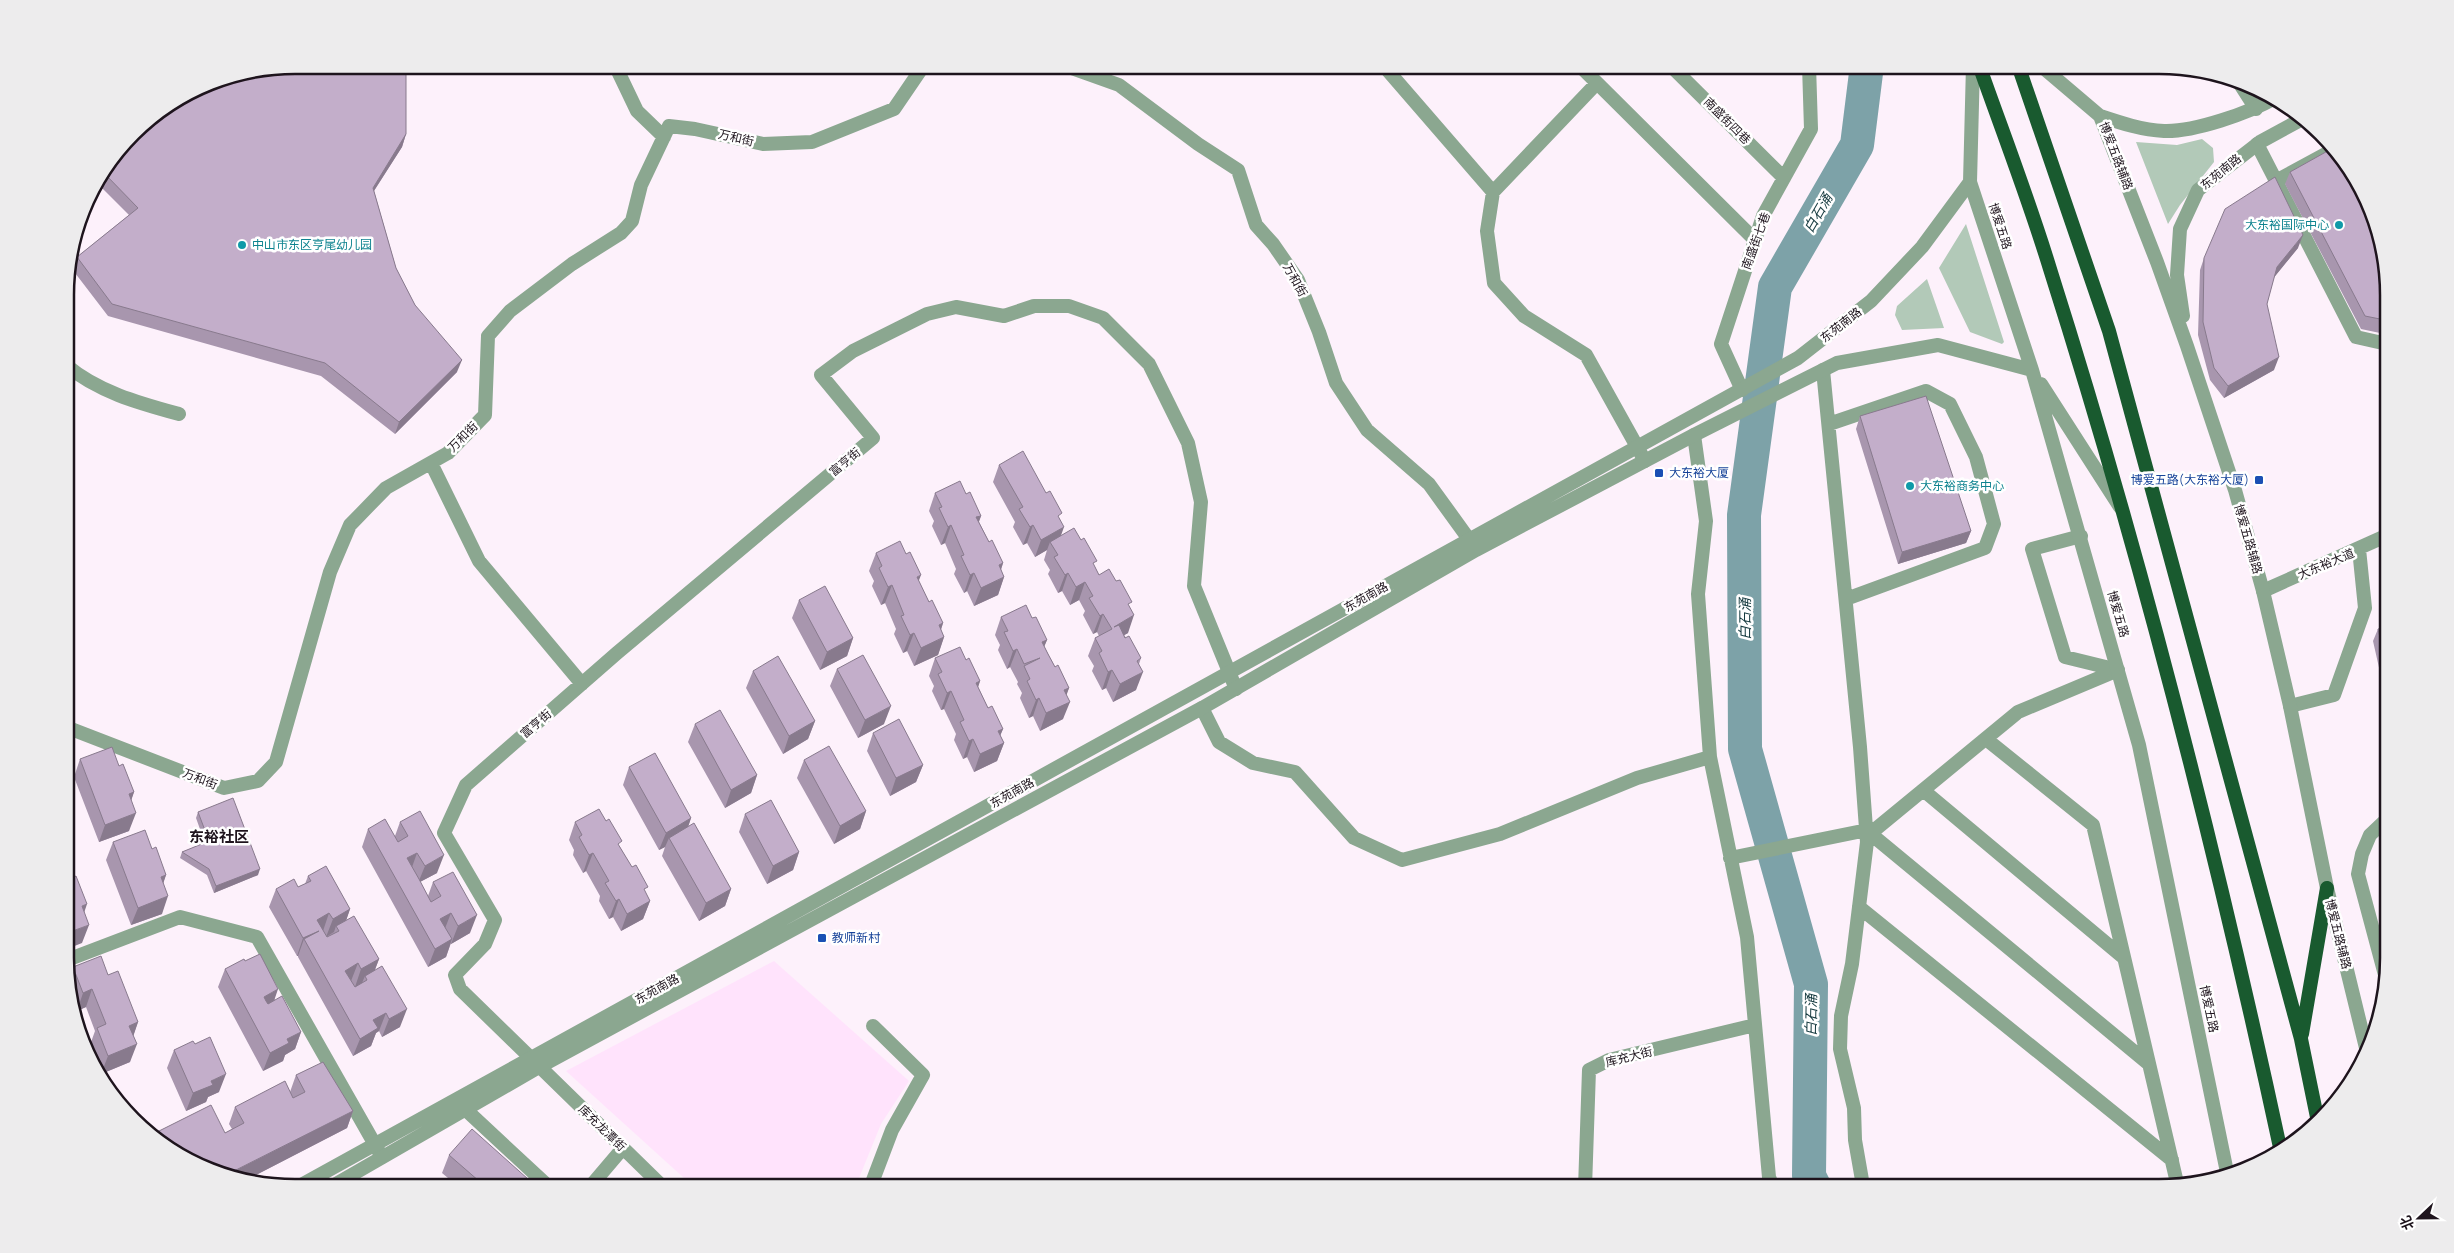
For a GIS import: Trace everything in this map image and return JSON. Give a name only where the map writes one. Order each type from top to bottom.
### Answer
[{"type":"highway","points":[[1982,74],[2050,266],[2123,512],[2172,688],[2243,973],[2279,1144]]},
{"type":"highway","points":[[2021,74],[2109,331],[2302,1039],[2316,1113]]},
{"type":"highway","points":[[2302,1039],[2327,888]]},
{"type":"street","points":[[619,74],[637,111],[664,137]]},
{"type":"street","name":"万和街","points":[[74,730],[224,788],[258,781],[276,762],[330,572],[350,525],[386,488],[448,453],[485,415],[488,336],[510,310],[572,264],[621,233],[632,221],[641,185],[669,126],[695,129],[763,144],[812,142],[894,109],[918,74]]},
{"type":"street","name":"万和街","points":[[1088,74],[1119,85],[1198,144],[1238,170],[1256,224],[1273,244],[1298,280],[1319,332],[1336,383],[1367,430],[1429,484],[1473,545]]},
{"type":"street","points":[[1391,74],[1493,192]]},
{"type":"street","points":[[1588,74],[1755,240]]},
{"type":"street","name":"南盛街四巷","points":[[1679,74],[1784,178]]},
{"type":"street","name":"南盛街七巷","points":[[1742,390],[1721,344],[1762,216],[1812,129],[1809,74]]},
{"type":"street","name":"博爱五路","points":[[1973,74],[1970,182],[2032,370],[2081,536],[2139,745],[2226,1169]]},
{"type":"street","name":"博爱五路辅路","points":[[2051,74],[2100,116],[2157,262],[2187,346],[2234,490],[2263,591],[2290,706],[2327,888],[2364,1040]]},
{"type":"street","points":[[1597,83],[1493,192],[1486,231],[1494,283],[1524,316],[1586,356],[1641,455]]},
{"type":"street","points":[[2245,91],[2256,109]]},
{"type":"street","points":[[2100,116],[2132,126],[2165,131],[2191,127],[2256,109],[2268,102]]},
{"type":"street","name":"东苑南路","points":[[2187,346],[2177,275],[2180,229],[2198,190],[2257,144],[2297,122]]},
{"type":"street","points":[[2257,144],[2356,337],[2380,342]]},
{"type":"street","points":[[2276,182],[2328,153]]},
{"type":"street","name":"东苑南路","points":[[312,1179],[1229,674],[1641,455],[1726,398],[1806,352],[1871,301],[1922,247],[1970,182]]},
{"type":"street","name":"富亨街","points":[[540,1068],[460,989],[455,975],[485,944],[494,920],[444,833],[466,785],[582,684],[873,438],[821,375],[853,351],[927,314],[956,307],[1004,316],[1034,306],[1069,306],[1103,318],[1149,364],[1188,443],[1201,502],[1194,586],[1229,674]]},
{"type":"street","points":[[1862,1179],[1855,1140],[1854,1108],[1840,1049],[1841,1016],[1852,964],[1867,842],[1824,370],[1837,363],[1938,345],[2032,370],[2123,512]]},
{"type":"street","name":"东苑南路","points":[[1641,455],[1694,435],[1824,370]]},
{"type":"street","points":[[74,372],[81,378],[134,402],[179,414]]},
{"type":"street","points":[[1829,424],[1926,391],[1950,404],[1976,457],[1994,524],[1985,548],[1846,598]]},
{"type":"street","points":[[1694,435],[1706,522],[1698,594],[1710,757],[1747,937],[1770,1179]]},
{"type":"street","points":[[431,463],[479,562],[582,684]]},
{"type":"street","points":[[2081,536],[2032,549],[2065,657],[2118,670]]},
{"type":"street","name":"大东裕大道","points":[[2263,591],[2380,539]]},
{"type":"street","name":"东苑南路","points":[[344,1179],[540,1068],[1236,689],[1473,545]]},
{"type":"street","points":[[2290,706],[2334,695],[2365,608],[2359,549]]},
{"type":"street","points":[[1730,858],[1877,828],[2018,712],[2118,670]]},
{"type":"street","points":[[1229,674],[1236,689]]},
{"type":"street","points":[[1202,708],[1219,742],[1253,763],[1295,772],[1354,838],[1402,860],[1500,834],[1637,778],[1710,757]]},
{"type":"street","points":[[1986,738],[2092,825],[2176,1179]]},
{"type":"street","points":[[1923,790],[2124,958]]},
{"type":"street","points":[[2380,826],[2370,835],[2362,854],[2358,874],[2380,956]]},
{"type":"street","points":[[1866,830],[2149,1064]]},
{"type":"street","points":[[1859,907],[2172,1160]]},
{"type":"street","points":[[74,957],[180,917],[257,937],[382,1157]]},
{"type":"street","points":[[873,1026],[924,1075],[892,1130],[873,1179]]},
{"type":"street","name":"库充大街","points":[[1585,1179],[1589,1070],[1609,1060],[1755,1026]]},
{"type":"street","name":"库充龙潭街","points":[[540,1068],[655,1179]]},
{"type":"street","points":[[465,1110],[540,1179]]},
{"type":"street","points":[[597,1179],[623,1148]]},
{"type":"shaded area","points":[[774,961],[909,1081],[881,1124],[859,1179],[685,1179],[566,1071]]},
{"type":"green space","points":[[2202,139],[2213,148],[2214,162],[2180,205],[2168,224],[2136,142],[2177,145]]},
{"type":"green space","points":[[1966,224],[2004,342],[2002,344],[1970,332],[1939,268]]},
{"type":"green space","points":[[1927,279],[1944,328],[1902,330],[1895,315],[1897,306]]},
{"type":"building","name":"中山市东区亨尾幼儿园","points":[[280,74],[406,74],[406,134],[373,188],[396,268],[415,305],[462,360],[399,422],[325,363],[112,304],[77,257],[138,208],[108,177],[119,160],[149,129],[184,103],[224,85]]},
{"type":"building","name":"大东裕国际中心","points":[[2327,151],[2351,184],[2369,224],[2373,238],[2380,280],[2380,319],[2365,316],[2290,172]]},
{"type":"building","points":[[2275,177],[2303,235],[2277,267],[2267,304],[2279,357],[2228,386],[2214,368],[2203,322],[2204,258],[2225,209]]},
{"type":"building","name":"大东裕商务中心","points":[[1926,396],[1971,531],[1902,552],[1860,416]]},
{"type":"building","points":[[1023,451],[1046,493],[1050,491],[1062,513],[1058,516],[1064,527],[1041,540],[1033,525],[1030,527],[1019,509],[1023,507],[999,465]]},
{"type":"building","points":[[960,481],[966,494],[970,492],[981,516],[976,517],[989,542],[992,540],[1003,563],[999,565],[1004,577],[981,588],[974,573],[970,575],[961,556],[964,555],[951,525],[948,527],[939,508],[942,507],[935,493]]},
{"type":"building","points":[[1074,528],[1081,540],[1084,538],[1097,561],[1093,563],[1099,575],[1109,569],[1116,581],[1120,580],[1132,602],[1128,604],[1134,615],[1114,627],[1119,625],[1125,638],[1129,636],[1141,658],[1137,661],[1143,672],[1120,684],[1112,670],[1108,672],[1099,653],[1102,651],[1095,638],[1112,629],[1103,614],[1100,616],[1089,598],[1093,596],[1085,582],[1076,587],[1068,573],[1065,575],[1054,557],[1058,555],[1050,542]]},
{"type":"building","points":[[900,541],[906,554],[910,552],[921,575],[917,577],[929,602],[932,600],[943,623],[939,625],[944,637],[921,648],[914,633],[910,635],[901,616],[904,615],[892,585],[888,587],[879,568],[882,566],[876,553]]},
{"type":"building","points":[[825,586],[853,638],[827,652],[799,600]]},
{"type":"building","points":[[1026,605],[1032,618],[1036,617],[1047,640],[1042,642],[1055,667],[1058,665],[1069,688],[1064,690],[1070,702],[1046,713],[1039,698],[1036,700],[1027,681],[1030,679],[1024,666],[1040,658],[1024,664],[1017,649],[1013,651],[1004,632],[1008,631],[1001,617]]},
{"type":"building","points":[[960,647],[966,660],[969,658],[980,681],[976,683],[988,708],[992,706],[1003,729],[998,731],[1004,743],[980,754],[973,739],[969,741],[960,722],[964,720],[951,691],[947,693],[938,674],[942,672],[935,658]]},
{"type":"building","points":[[863,655],[891,706],[865,720],[837,669]]},
{"type":"building","points":[[778,656],[815,721],[789,736],[753,671]]},
{"type":"building","points":[[720,710],[757,775],[731,790],[695,724]]},
{"type":"building","points":[[899,719],[923,765],[896,778],[873,733]]},
{"type":"building","points":[[829,746],[866,811],[840,826],[804,760]]},
{"type":"building","points":[[112,747],[119,766],[123,764],[134,792],[129,794],[136,813],[105,825],[80,759]]},
{"type":"building","points":[[655,753],[691,818],[666,833],[629,767]]},
{"type":"building","points":[[233,798],[260,869],[216,886],[209,869],[182,852],[209,841],[198,812]]},
{"type":"building","points":[[771,800],[799,852],[773,866],[745,814]]},
{"type":"building","points":[[599,809],[606,821],[609,819],[622,841],[618,844],[632,867],[636,865],[648,887],[644,889],[650,901],[627,914],[619,899],[616,901],[605,883],[609,881],[593,853],[589,855],[579,837],[582,835],[575,822]]},
{"type":"building","points":[[420,811],[444,855],[425,866],[417,853],[407,858],[431,902],[441,896],[433,882],[453,872],[477,915],[458,926],[451,913],[440,919],[452,939],[435,949],[368,829],[385,819],[398,842],[408,836],[400,822]]},
{"type":"building","points":[[694,823],[731,889],[706,903],[669,838]]},
{"type":"building","points":[[145,830],[152,849],[156,847],[166,875],[161,877],[168,896],[138,908],[113,842]]},
{"type":"building","points":[[326,866],[350,909],[333,919],[329,913],[317,920],[327,937],[339,931],[336,926],[354,916],[379,959],[361,969],[358,963],[345,971],[355,987],[367,980],[365,976],[382,966],[407,1009],[389,1019],[386,1013],[373,1020],[378,1028],[360,1039],[304,939],[319,931],[303,938],[276,889],[294,879],[298,887],[311,881],[308,876]]},
{"type":"building","points":[[76,876],[87,904],[82,906],[89,925],[74,930],[74,877]]},
{"type":"building","points":[[260,954],[278,989],[264,997],[266,1001],[268,1004],[282,996],[301,1032],[287,1039],[289,1043],[270,1053],[225,969],[244,959],[245,961]]},
{"type":"building","points":[[101,956],[108,975],[118,971],[138,1022],[129,1026],[137,1044],[108,1056],[97,1028],[106,1024],[92,989],[83,993],[74,967]]},
{"type":"building","points":[[210,1037],[226,1074],[211,1081],[213,1085],[193,1093],[174,1050],[193,1041],[195,1044]]},
{"type":"building","points":[[323,1062],[353,1111],[234,1171],[184,1150],[158,1132],[211,1105],[225,1133],[244,1123],[235,1107],[285,1081],[293,1098],[305,1092],[296,1075]]},
{"type":"building","points":[[472,1129],[528,1179],[477,1179],[449,1155]]},
{"type":"waterway","name":"白石涌","points":[[1810,1179],[1809,1176],[1811,984],[1745,749],[1744,515],[1775,287],[1857,145],[1866,74]]},
{"type":"place","name":"大东裕国际中心","points":[[2339,225]]},
{"type":"place","name":"中山市东区亨尾幼儿园","points":[[242,245]]},
{"type":"place","name":"大东裕大厦","points":[[1659,473]]},
{"type":"place","name":"博爱五路(大东裕大厦)","points":[[2259,480]]},
{"type":"place","name":"大东裕商务中心","points":[[1910,486]]},
{"type":"place","name":"教师新村","points":[[822,938]]},
{"type":"district","name":"东裕社区","points":[[219,837]]}]
